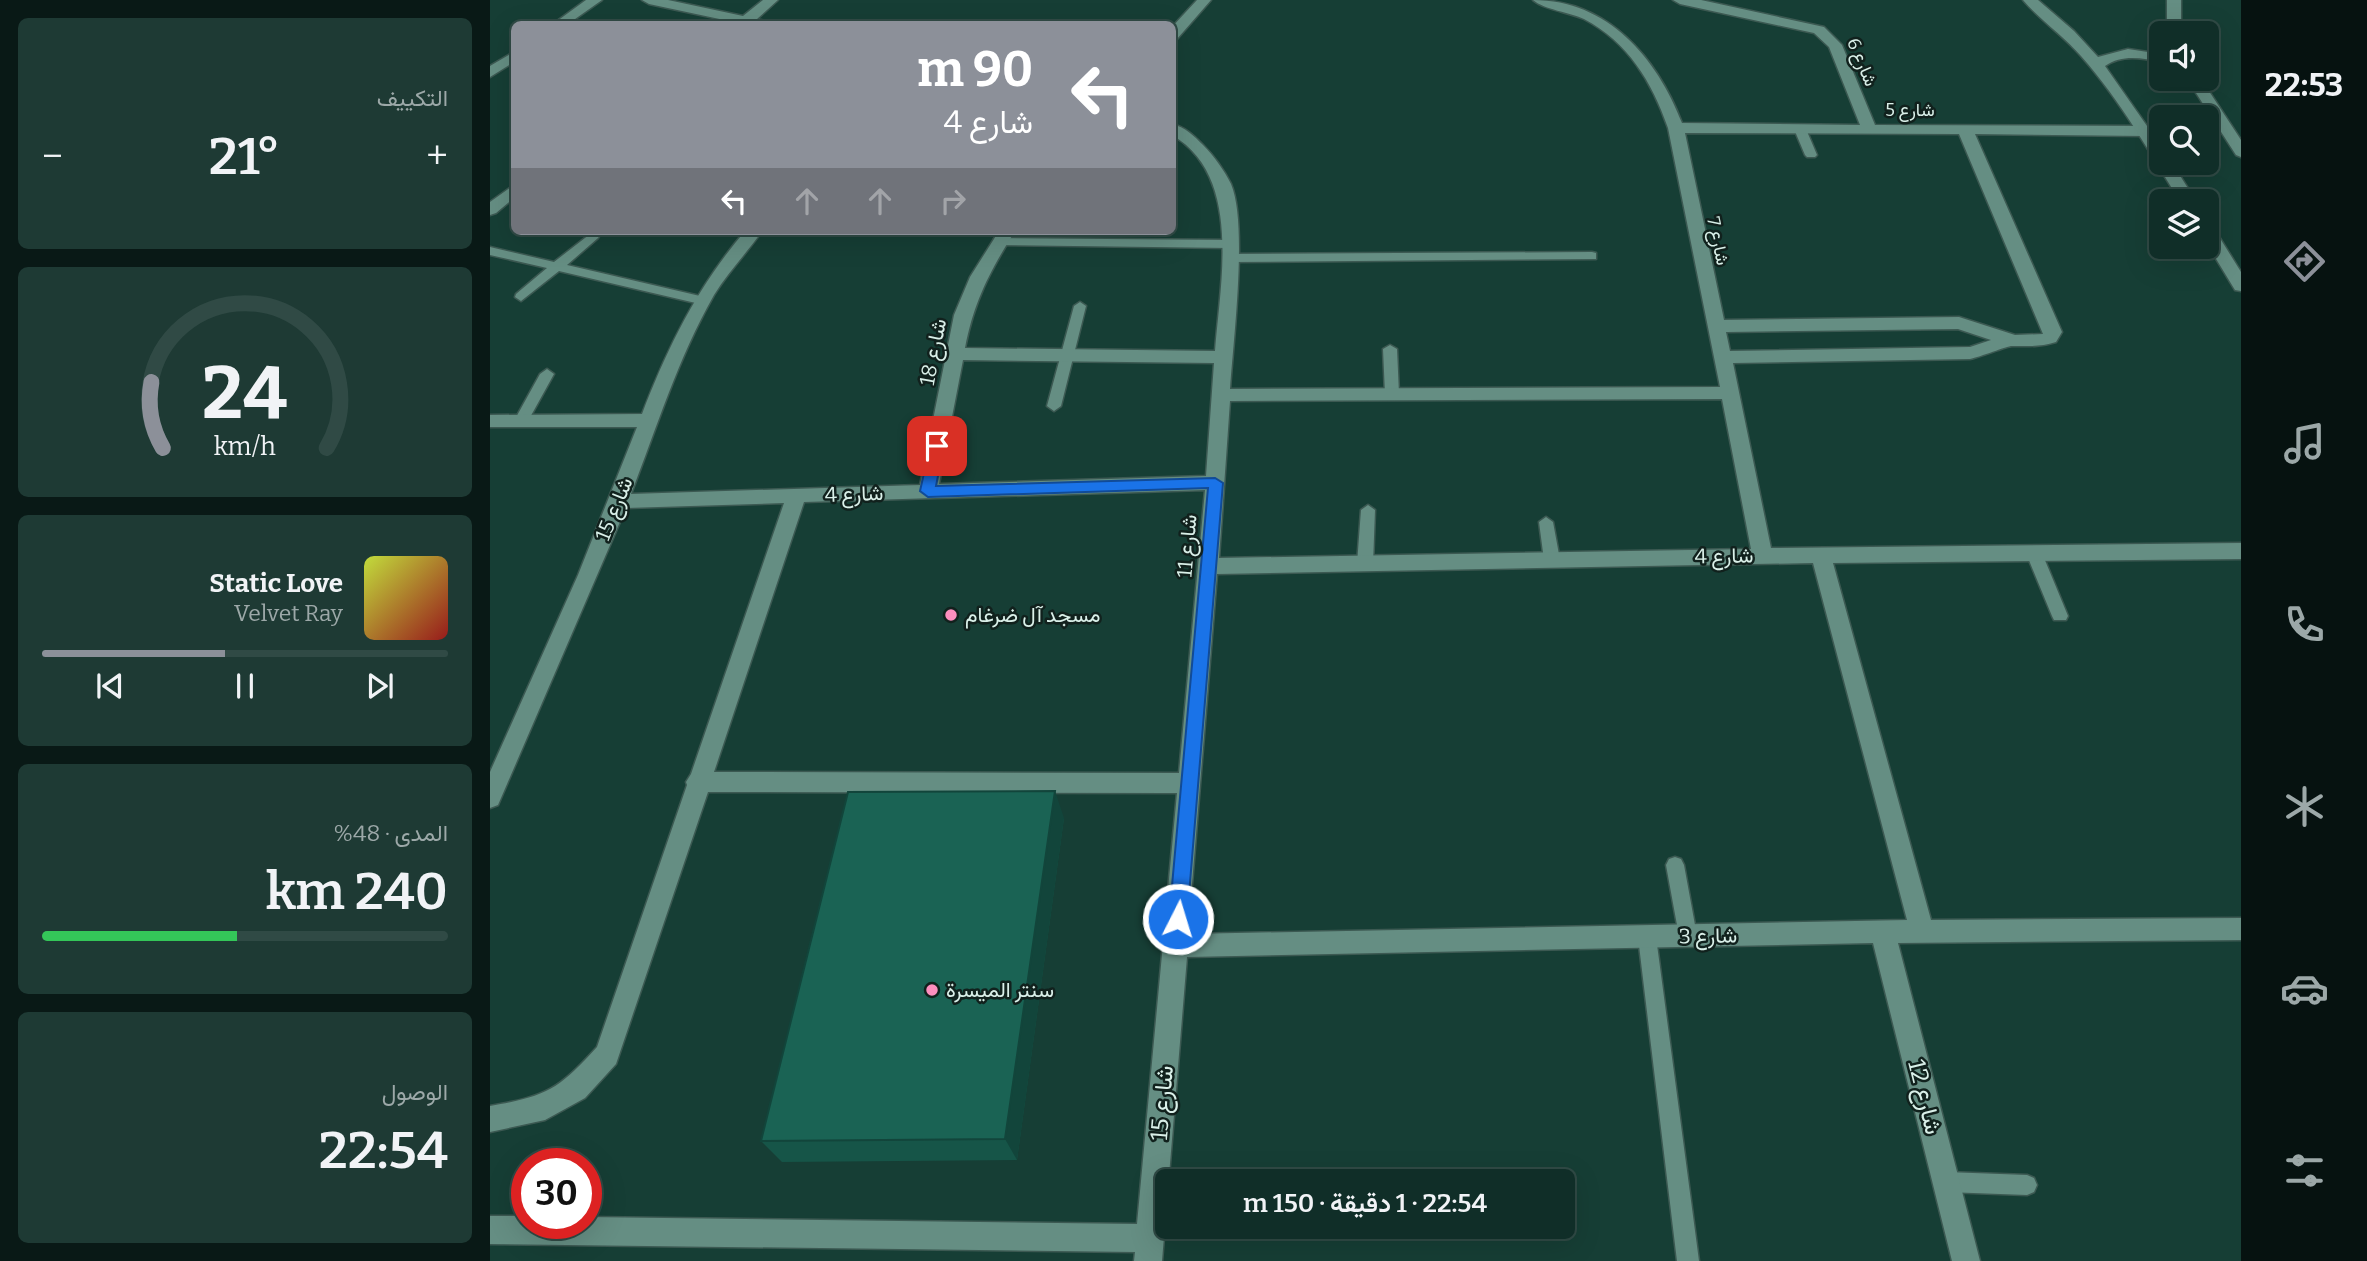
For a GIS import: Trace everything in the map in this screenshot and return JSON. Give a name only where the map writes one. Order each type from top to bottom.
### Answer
[{"type":"street","points":[[564,21],[594,0]]},
{"type":"street","points":[[649,0],[726,21],[746,21],[771,0]]},
{"type":"street","points":[[1176,32],[1204,0]]},
{"type":"street","name":"شارع 7","points":[[1540,0],[1564,2],[1618,35],[1639,54],[1655,75],[1667,100],[1763,555]]},
{"type":"street","name":"شارع 6","points":[[1680,0],[1805,25],[1829,37],[1869,129]]},
{"type":"street","points":[[2030,0],[2072,35],[2098,64],[2149,138]]},
{"type":"street","points":[[2172,21],[2174,0]]},
{"type":"street","points":[[2098,64],[2116,54],[2149,55]]},
{"type":"street","points":[[490,73],[511,58]]},
{"type":"street","points":[[2202,91],[2241,152]]},
{"type":"street","name":"شارع 5","points":[[1675,128],[2145,131]]},
{"type":"street","name":"شارع 11","points":[[1175,946],[1215,483],[1230,251],[1224,186],[1208,159],[1176,130]]},
{"type":"street","points":[[1716,326],[1959,323],[2006,340],[2041,341],[2050,338],[2053,332],[1965,130]]},
{"type":"street","points":[[490,210],[511,192]]},
{"type":"street","name":"شارع 15","points":[[490,798],[619,501],[672,359],[700,300],[751,235]]},
{"type":"street","name":"شارع 18","points":[[928,491],[963,315],[978,277],[1003,237]]},
{"type":"street","points":[[2219,250],[2241,286]]},
{"type":"street","points":[[1722,357],[1970,353],[1985,350],[2006,340]]},
{"type":"street","points":[[956,354],[1223,357]]},
{"type":"street","points":[[1221,395],[1730,393]]},
{"type":"street","points":[[490,421],[649,420]]},
{"type":"street","name":"شارع 4","points":[[619,501],[1215,483]]},
{"type":"street","points":[[490,1119],[536,1111],[546,1106],[576,1089],[607,1055],[697,782],[797,495]]},
{"type":"street","name":"شارع 4","points":[[1208,566],[1763,555],[2241,551]]},
{"type":"street","points":[[1821,555],[1922,931]]},
{"type":"street","points":[[697,782],[852,789],[1190,783]]},
{"type":"street","name":"شارع 3","points":[[1175,946],[1922,931],[2241,929]]},
{"type":"street","name":"شارع 12","points":[[1883,933],[1966,1261]]},
{"type":"street","name":"شارع 15","points":[[1149,1250],[1175,946]]},
{"type":"street","points":[[490,1230],[1149,1250]]},
{"type":"lane","points":[[1800,129],[1811,155]]},
{"type":"lane","points":[[521,297],[594,235]]},
{"type":"lane","points":[[1003,237],[1230,251],[1592,256]]},
{"type":"lane","points":[[490,251],[700,300]]},
{"type":"lane","points":[[1054,406],[1080,306]]},
{"type":"lane","points":[[1390,349],[1392,394]]},
{"type":"lane","points":[[521,421],[547,374]]},
{"type":"lane","points":[[1365,564],[1368,510]]},
{"type":"lane","points":[[1546,522],[1552,560]]},
{"type":"lane","points":[[2034,553],[2060,616]]},
{"type":"lane","points":[[1675,865],[1688,936]]},
{"type":"lane","points":[[1647,937],[1688,1261]]},
{"type":"lane","points":[[1946,1182],[2027,1185]]},
{"type":"building","name":"سنتر الميسرة","points":[[1055,791],[1005,1139],[761,1141],[848,792]]},
{"type":"place","name":"مسجد آل ضرغام","points":[[951,615]]},
{"type":"place","name":"سنتر الميسرة","points":[[932,990]]},
{"type":"route","points":[[937,446],[928,491],[1215,483],[1178,919]]}]
